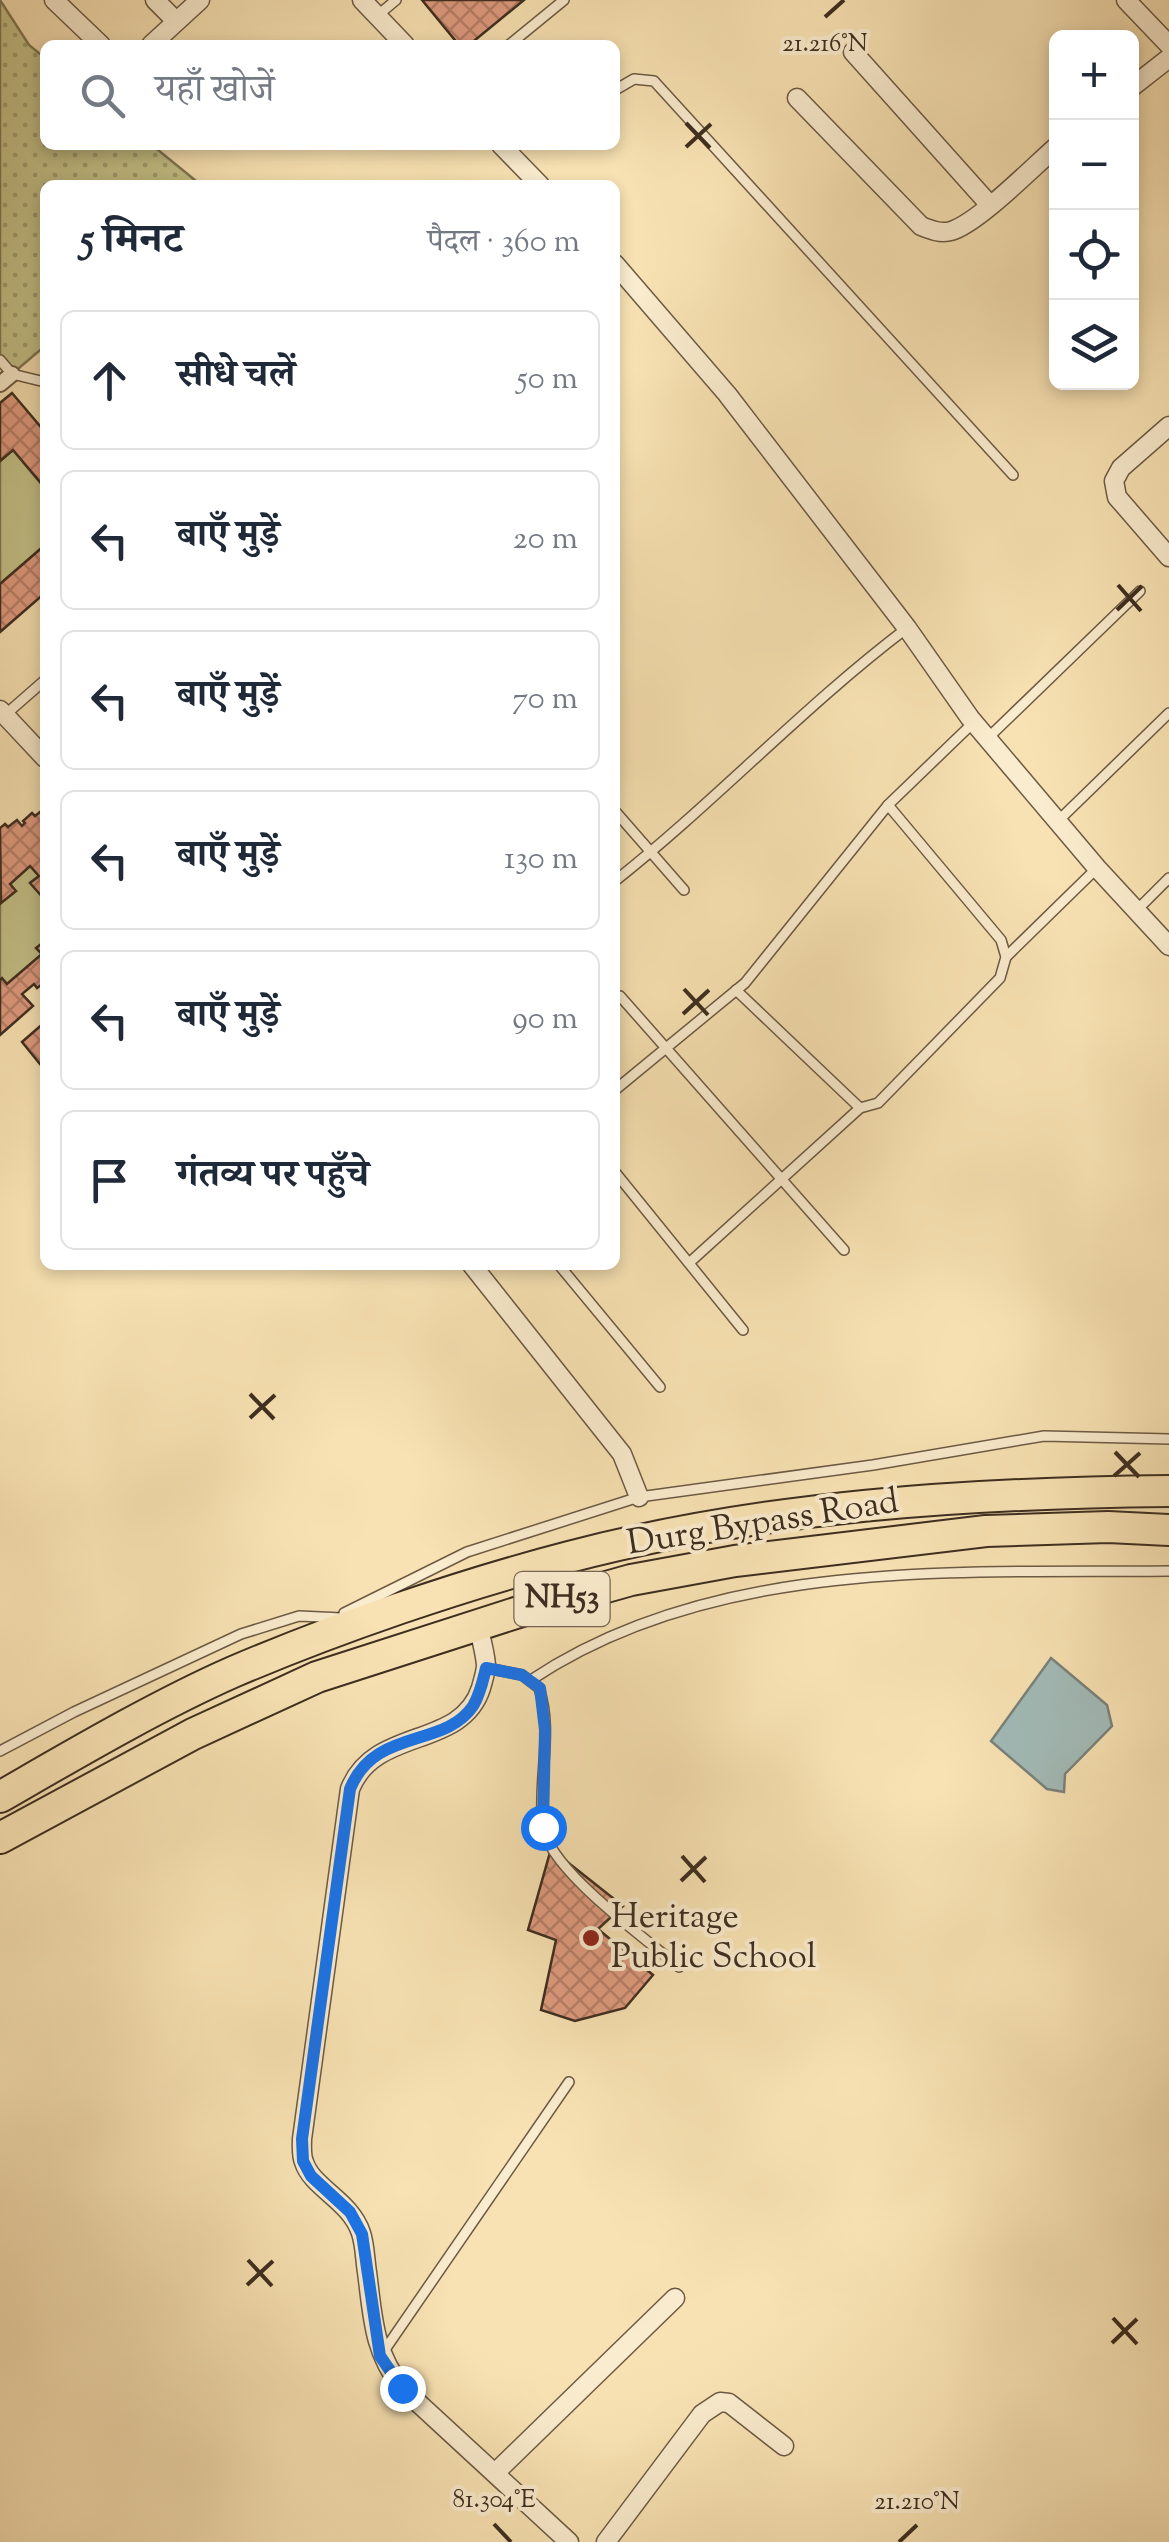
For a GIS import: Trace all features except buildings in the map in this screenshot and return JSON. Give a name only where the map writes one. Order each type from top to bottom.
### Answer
[{"type":"highway","name":"Durg Bypass Road","points":[[0,1797],[232,1673],[349,1620],[570,1556],[730,1524],[846,1510],[998,1497],[1169,1492]]},
{"type":"highway","name":"Durg Bypass Road","points":[[0,1838],[193,1734],[317,1677],[630,1580],[735,1561],[986,1531],[1108,1526],[1169,1530]]},
{"type":"street","points":[[54,0],[96,40]]},
{"type":"street","points":[[155,0],[176,21]]},
{"type":"street","points":[[158,40],[200,0]]},
{"type":"street","points":[[362,0],[400,40]]},
{"type":"street","points":[[1126,0],[1169,45]]},
{"type":"street","points":[[853,52],[989,204]]},
{"type":"street","points":[[1139,81],[1169,58]]},
{"type":"street","points":[[797,98],[921,226],[934,232],[950,231],[968,222],[1049,153]]},
{"type":"street","points":[[514,150],[536,180]]},
{"type":"street","points":[[620,270],[728,394],[974,722],[1096,868],[1169,946]]},
{"type":"street","points":[[0,384],[12,374]]},
{"type":"street","points":[[1169,426],[1121,468],[1114,481],[1118,497],[1169,557]]},
{"type":"street","points":[[3,712],[40,753]]},
{"type":"street","points":[[476,1270],[622,1454],[640,1496]]},
{"type":"street","points":[[478,1626],[486,1668],[474,1705],[453,1724],[383,1750],[357,1772],[350,1789],[302,2139],[303,2161],[311,2176],[350,2212],[362,2234],[380,2356],[402,2388],[570,2542]]},
{"type":"street","points":[[495,2473],[676,2298]]},
{"type":"street","points":[[606,2542],[712,2406],[730,2403],[784,2446]]},
{"type":"lane","points":[[377,16],[396,0]]},
{"type":"lane","points":[[515,40],[564,0]]},
{"type":"lane","points":[[620,87],[634,79],[654,81],[1013,476]]},
{"type":"lane","points":[[0,360],[12,374],[40,381]]},
{"type":"lane","points":[[988,737],[1140,590]]},
{"type":"lane","points":[[620,877],[804,712],[907,628]]},
{"type":"lane","points":[[3,712],[40,684]]},
{"type":"lane","points":[[1058,821],[1169,713]]},
{"type":"lane","points":[[620,1086],[736,990],[888,805],[974,722]]},
{"type":"lane","points":[[888,805],[980,912],[1001,940],[1006,957]]},
{"type":"lane","points":[[620,817],[684,890]]},
{"type":"lane","points":[[689,1264],[860,1108],[878,1102],[1000,978],[1006,957],[1096,868]]},
{"type":"lane","points":[[1136,911],[1169,878]]},
{"type":"lane","points":[[736,990],[860,1108]]},
{"type":"lane","points":[[620,996],[844,1250]]},
{"type":"lane","points":[[620,1178],[743,1330]]},
{"type":"lane","points":[[563,1270],[660,1386]]},
{"type":"lane","points":[[0,1751],[241,1634],[300,1616],[349,1620],[467,1552],[640,1496],[873,1465],[1044,1436],[1169,1439]]},
{"type":"lane","points":[[531,1680],[568,1654],[654,1616],[760,1591],[913,1573],[1169,1571]]},
{"type":"lane","points":[[486,1668],[531,1680],[540,1688],[544,1701],[543,1827],[554,1856],[679,1967]]},
{"type":"lane","points":[[380,2356],[570,2082]]},
{"type":"shaded area","points":[[0,0],[29,45],[40,54],[40,150],[158,150],[195,180],[40,180],[40,350],[12,374],[0,360]]},
{"type":"shaded area","points":[[13,450],[40,482],[40,549],[0,584],[0,461]]},
{"type":"shaded area","points":[[30,866],[39,876],[31,882],[40,894],[40,956],[7,984],[0,980],[0,902],[15,891],[10,884]]},
{"type":"water","points":[[1051,1658],[1107,1705],[1112,1726],[1065,1774],[1064,1792],[1047,1789],[991,1741]]},
{"type":"place","name":"Heritage Public School","points":[[591,1938]]},
{"type":"route","points":[[402,2388],[380,2356],[362,2234],[350,2212],[311,2176],[303,2161],[302,2139],[350,1789],[357,1772],[383,1750],[453,1724],[464,1716],[474,1705],[486,1668],[522,1675],[540,1688],[544,1701],[543,1827]]}]
